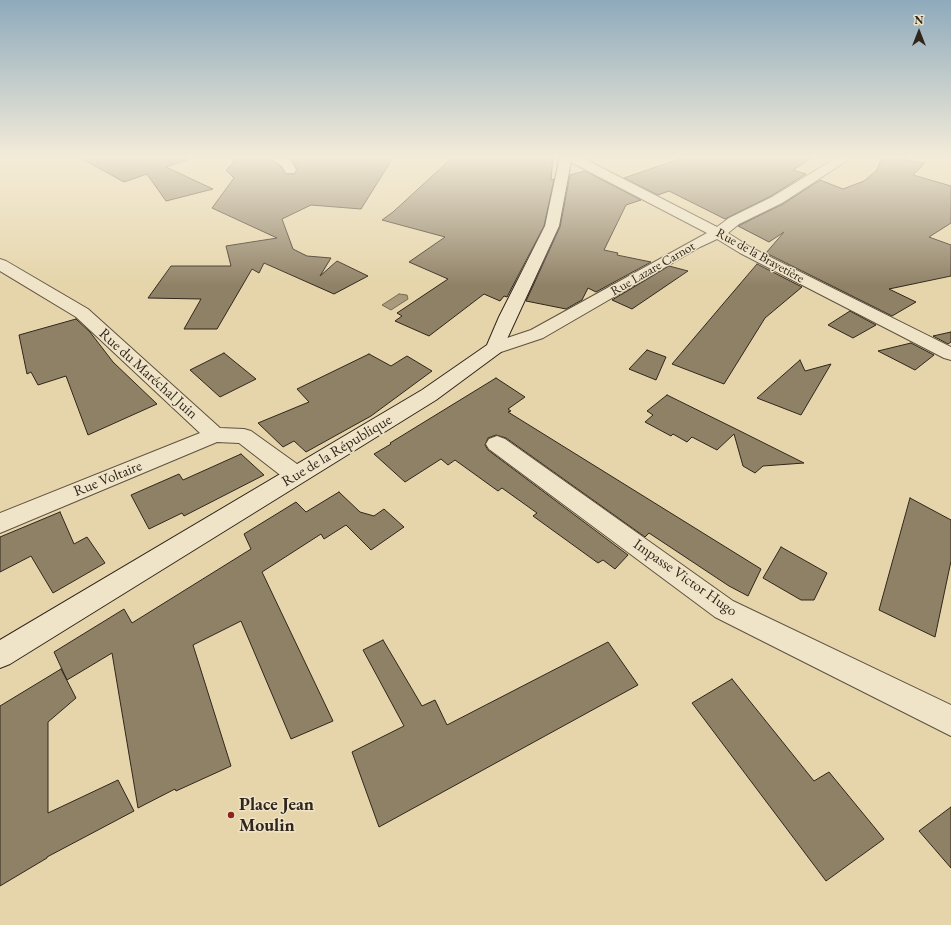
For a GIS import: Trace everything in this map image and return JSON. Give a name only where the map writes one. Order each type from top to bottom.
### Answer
[{"type":"street","points":[[495,348],[508,316],[552,226],[557,199]]},
{"type":"street","name":"Rue de la Brayetière","points":[[653,199],[718,233],[745,250],[951,354]]},
{"type":"street","name":"Rue Lazare Carnot","points":[[495,348],[537,334],[695,244],[718,233],[734,221],[777,199]]},
{"type":"street","name":"Rue du Maréchal Juin","points":[[4,271],[82,313],[215,435]]},
{"type":"street","name":"Rue de la République","points":[[0,655],[430,395],[495,348]]},
{"type":"street","points":[[215,435],[244,436],[296,475]]},
{"type":"street","name":"Rue Voltaire","points":[[0,523],[215,435]]},
{"type":"street","name":"Impasse Victor Hugo","points":[[497,444],[724,609],[951,721]]},
{"type":"shaded area","points":[[399,294],[407,295],[408,299],[391,310],[382,305]]},
{"type":"building","points":[[218,199],[367,199],[361,209],[311,205],[282,219],[293,249],[307,256],[331,258],[320,276],[337,261],[368,276],[334,294],[264,263],[259,273],[252,269],[217,329],[184,329],[201,299],[148,298],[171,266],[231,266],[226,246],[277,238],[212,208]]},
{"type":"building","points":[[407,199],[550,199],[544,226],[507,297],[504,296],[500,301],[484,294],[429,336],[395,321],[402,316],[397,313],[448,279],[409,262],[445,237],[382,220]]},
{"type":"building","points":[[565,199],[639,199],[641,200],[626,205],[604,250],[618,253],[617,255],[651,262],[596,292],[588,288],[582,300],[566,309],[526,301],[560,227]]},
{"type":"building","points":[[685,199],[765,199],[725,219]]},
{"type":"building","points":[[790,199],[951,199],[951,223],[929,237],[951,245],[951,276],[889,289],[916,302],[892,316],[766,253],[784,232],[769,242],[738,226]]},
{"type":"building","points":[[757,264],[802,287],[765,318],[724,384],[672,364]]},
{"type":"building","points":[[669,266],[688,271],[632,309],[612,300]]},
{"type":"building","points":[[850,311],[876,325],[853,338],[828,325]]},
{"type":"building","points":[[76,319],[90,332],[113,362],[157,404],[88,435],[66,376],[38,385],[31,372],[27,374],[19,335]]},
{"type":"building","points":[[951,332],[951,342],[948,344],[933,336]]},
{"type":"building","points":[[911,343],[934,355],[915,370],[878,351]]},
{"type":"building","points":[[647,350],[666,357],[656,380],[629,369]]},
{"type":"building","points":[[224,353],[256,379],[220,397],[190,370]]},
{"type":"building","points":[[369,354],[391,366],[407,356],[432,371],[371,416],[306,452],[294,441],[283,447],[258,423],[309,402],[297,389]]},
{"type":"building","points":[[800,360],[805,371],[831,364],[801,415],[757,398]]},
{"type":"building","points":[[496,378],[525,397],[508,409],[511,411],[508,412],[761,569],[748,596],[729,586],[649,533],[645,537],[506,438],[496,435],[488,438],[485,445],[488,450],[628,555],[615,569],[603,560],[598,563],[533,516],[537,513],[502,488],[498,491],[455,460],[448,465],[441,459],[405,482],[374,454]]},
{"type":"building","points":[[667,395],[804,463],[763,466],[755,473],[743,466],[734,434],[717,450],[692,437],[687,442],[673,434],[671,436],[645,422],[653,415],[647,411]]},
{"type":"building","points":[[241,454],[264,475],[184,516],[182,513],[149,529],[131,495],[179,474],[183,480]]},
{"type":"building","points":[[339,492],[360,512],[374,516],[384,509],[404,527],[371,550],[346,525],[324,539],[321,534],[262,572],[333,721],[291,739],[241,621],[193,645],[231,766],[176,791],[175,789],[138,808],[112,653],[67,680],[54,652],[124,609],[132,623],[251,549],[244,534],[296,502],[306,512]]},
{"type":"building","points":[[910,498],[951,520],[951,561],[935,637],[879,610]]},
{"type":"building","points":[[60,512],[74,544],[87,537],[105,563],[53,593],[31,556],[0,572],[0,537]]},
{"type":"building","points":[[781,547],[827,573],[814,600],[801,600],[763,578]]},
{"type":"building","points":[[383,640],[422,706],[435,700],[447,725],[608,642],[638,685],[379,827],[352,752],[404,726],[363,650]]},
{"type":"building","points":[[61,669],[76,698],[48,722],[48,813],[118,780],[134,811],[47,857],[0,886],[0,706]]},
{"type":"building","points":[[732,679],[814,781],[829,772],[884,839],[826,881],[692,703]]},
{"type":"building","points":[[951,807],[951,868],[919,831]]},
{"type":"place","name":"Place Jean Moulin","points":[[231,815]]}]
